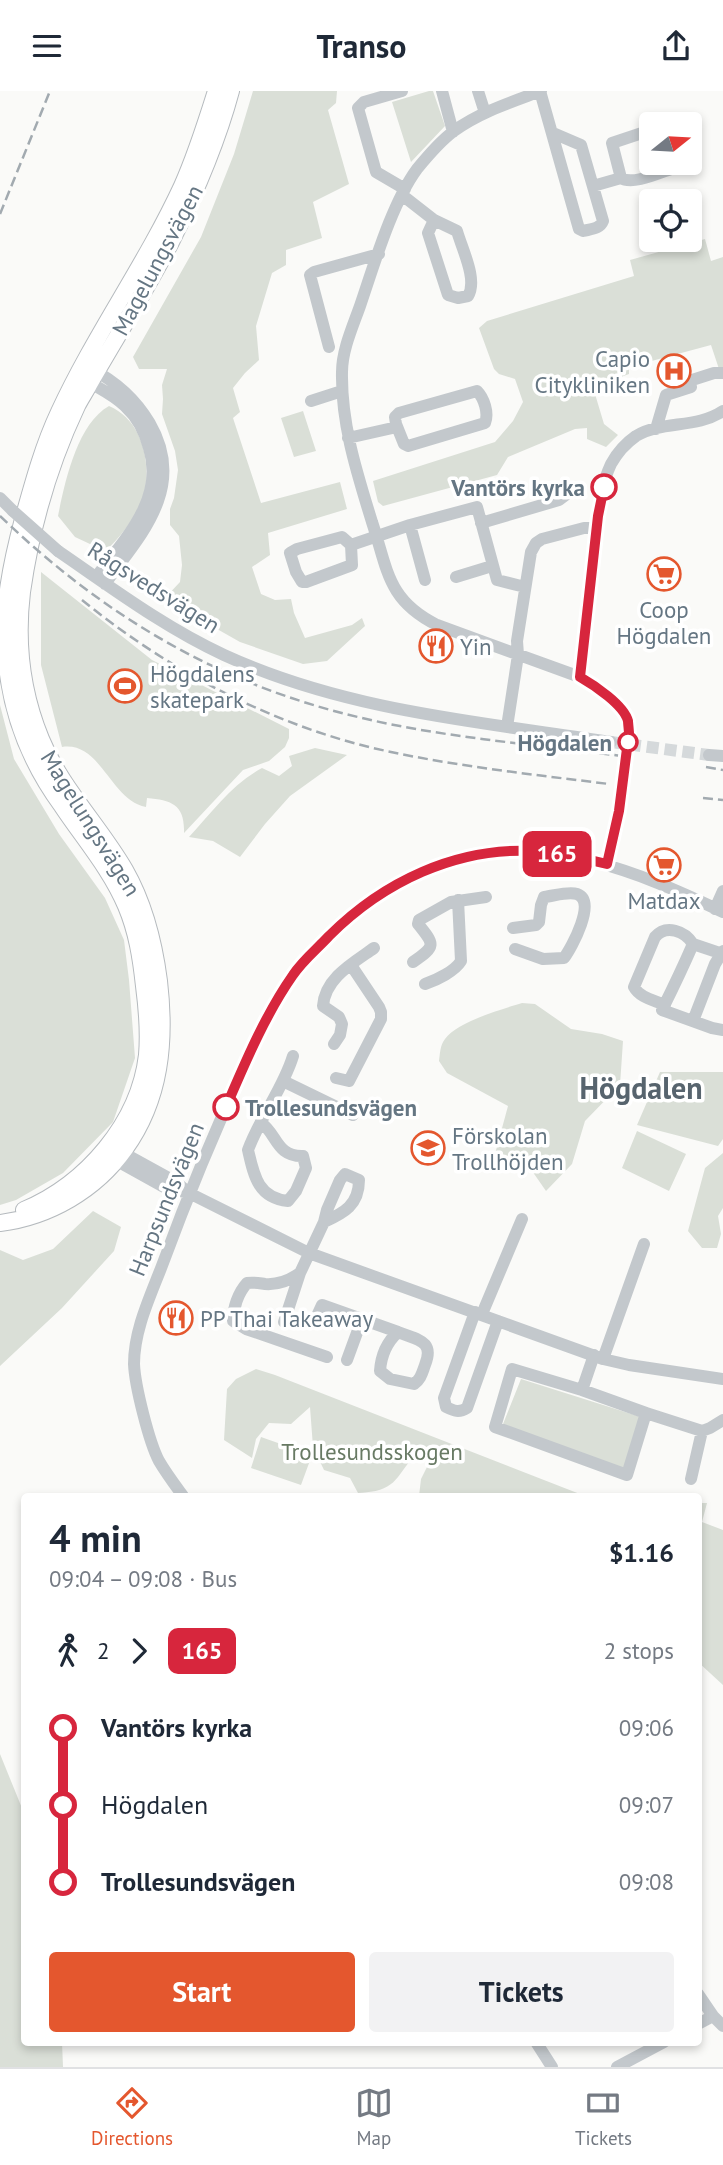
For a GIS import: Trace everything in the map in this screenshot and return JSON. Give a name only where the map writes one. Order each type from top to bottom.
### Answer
[{"type":"main road","name":"Magelungsvägen","points":[[87,374],[183,185],[216,91]]},
{"type":"main road","name":"Magelungsvägen","points":[[0,1222],[57,1192],[113,1153],[142,1079],[146,1058],[147,1016],[136,936],[126,905],[110,875],[34,763],[14,707],[5,641],[6,592],[16,545],[52,428],[171,243],[211,152],[231,91]]},
{"type":"street","points":[[402,91],[364,102],[358,108],[376,171],[434,220],[457,231],[473,280],[468,296],[448,296],[428,233],[434,220]]},
{"type":"street","points":[[442,91],[453,132]]},
{"type":"street","points":[[478,91],[485,113]]},
{"type":"street","points":[[553,132],[581,145],[603,221],[601,225],[583,231],[579,229],[541,91],[485,113],[453,132],[418,169],[404,192],[349,337],[342,367],[342,391],[348,439],[362,489],[391,579],[407,606],[422,618],[437,625],[580,677],[625,713],[629,733],[619,811],[607,864]]},
{"type":"street","points":[[639,134],[612,143],[621,178],[635,181],[653,175]]},
{"type":"street","points":[[593,186],[621,178]]},
{"type":"street","points":[[329,347],[310,275],[379,254]]},
{"type":"street","points":[[656,429],[666,395],[691,387],[689,381],[723,373]]},
{"type":"street","points":[[87,374],[126,392],[152,427],[162,453],[163,476],[159,500],[145,529],[100,580]]},
{"type":"street","points":[[311,401],[342,391]]},
{"type":"street","points":[[477,391],[486,410],[487,419],[482,425],[408,446],[404,445],[397,427],[395,417],[399,413],[477,391]]},
{"type":"street","points":[[580,677],[597,528],[610,466],[617,454],[635,437],[656,429],[709,419],[723,411]]},
{"type":"street","points":[[348,439],[397,427]]},
{"type":"street","points":[[481,523],[559,500],[567,494]]},
{"type":"street","name":"Rågsvedsvägen","points":[[0,498],[58,551],[183,635],[266,672],[362,701],[611,742]]},
{"type":"street","points":[[351,545],[410,525],[477,507],[497,580],[525,587]]},
{"type":"street","points":[[410,525],[425,580]]},
{"type":"street","points":[[507,727],[531,552],[542,539],[584,528],[597,528]]},
{"type":"street","points":[[342,537],[351,545],[352,565],[306,582],[299,579],[291,561],[292,551],[342,537]]},
{"type":"street","points":[[456,577],[492,566]]},
{"type":"street","points":[[709,755],[723,756]]},
{"type":"street","name":"Harpsundsvägen","points":[[181,1493],[159,1460],[144,1413],[134,1364],[140,1324],[189,1193],[240,1076],[288,982],[302,963],[349,916],[386,890],[409,877],[456,860],[510,851],[567,855],[607,864],[647,878],[719,910],[723,891]]},
{"type":"street","points":[[513,928],[536,925],[539,922],[544,897],[578,894],[586,904],[577,933],[564,958],[543,959],[515,949]]},
{"type":"street","points":[[413,962],[429,951],[432,945],[418,924],[419,920],[442,905],[486,897]]},
{"type":"street","points":[[425,983],[442,976],[461,961],[458,900]]},
{"type":"street","points":[[664,1005],[645,997],[634,987],[655,937],[659,932],[670,929],[689,938],[693,944],[722,953],[693,1021]]},
{"type":"street","points":[[693,944],[662,1010],[723,1030]]},
{"type":"street","points":[[334,1044],[340,1035],[342,1024],[339,1017],[323,1006],[323,1001],[334,979],[374,948]]},
{"type":"street","points":[[335,1078],[349,1081],[381,1019],[379,1007],[351,965]]},
{"type":"street","points":[[261,1123],[270,1131],[277,1146],[296,1156],[303,1156],[306,1168],[296,1191],[288,1201],[267,1194],[261,1189],[248,1150],[293,1056]]},
{"type":"street","points":[[283,1081],[353,1115]]},
{"type":"street","points":[[113,1153],[166,1183],[309,1254],[598,1357],[629,1365],[723,1379]]},
{"type":"street","points":[[498,1321],[467,1408],[461,1412],[453,1411],[446,1406],[444,1398],[478,1313],[522,1219]]},
{"type":"street","points":[[285,1322],[300,1273],[324,1222]]},
{"type":"street","points":[[582,1390],[644,1244]]},
{"type":"street","points":[[300,1273],[274,1284],[247,1283],[239,1295],[233,1321],[246,1329],[327,1357]]},
{"type":"street","points":[[316,1318],[322,1305],[398,1332],[423,1342],[428,1348],[429,1356],[422,1374],[414,1384],[390,1379],[380,1371],[390,1339],[398,1332]]},
{"type":"street","points":[[347,1360],[362,1319]]},
{"type":"street","points":[[646,1413],[627,1475],[495,1427],[512,1369],[702,1430],[710,1429],[723,1420]]},
{"type":"street","points":[[691,1479],[702,1430]]},
{"type":"street","points":[[702,2000],[723,2026]]},
{"type":"street","points":[[702,2022],[713,2016]]},
{"type":"street","points":[[539,2046],[552,2067]]},
{"type":"street","points":[[617,2067],[656,2046]]},
{"type":"green space","points":[[253,91],[337,91],[336,103],[328,110],[349,184],[313,202],[322,238],[286,250],[286,265],[272,273],[256,326],[259,360],[233,388],[240,412],[233,418],[261,503],[340,482],[347,509],[268,533],[270,555],[252,567],[261,594],[275,600],[291,599],[305,638],[352,625],[362,618],[365,626],[327,661],[303,664],[240,642],[164,599],[180,582],[182,565],[179,536],[170,525],[170,509],[178,470],[175,451],[162,414],[162,385],[167,369],[139,369],[133,357],[201,237],[234,154]]},
{"type":"green space","points":[[433,91],[445,126],[411,162],[392,102]]},
{"type":"green space","points":[[705,239],[711,261],[723,257],[723,368],[719,369],[711,345],[633,366],[629,368],[629,374],[599,385],[595,394],[604,424],[618,435],[606,447],[587,439],[587,428],[575,429],[508,457],[497,475],[383,506],[378,502],[373,481],[495,442],[513,421],[523,402],[515,379],[499,374],[494,369],[479,328],[487,321],[634,276],[630,260],[659,252],[702,252],[702,240]]},
{"type":"green space","points":[[109,406],[121,413],[138,433],[145,459],[146,486],[137,512],[105,551],[75,537],[58,516],[74,455],[89,426]]},
{"type":"green space","points":[[303,411],[316,451],[294,457],[281,418]]},
{"type":"green space","name":"Högdalens skatepark","points":[[41,572],[152,660],[289,729],[285,747],[269,761],[243,770],[184,833],[182,816],[175,806],[163,800],[147,798],[146,807],[134,802],[123,794],[87,753],[62,747],[41,665]]},
{"type":"green space","points":[[0,705],[14,759],[59,834],[105,898],[124,940],[135,1058],[113,1122],[63,1173],[16,1200],[0,1205]]},
{"type":"green space","points":[[315,748],[347,755],[290,796],[240,857],[213,841],[189,837],[241,782],[262,768],[279,776],[292,766],[289,756]]},
{"type":"green space","points":[[522,1003],[535,1004],[571,1029],[623,1041],[620,1085],[585,1121],[572,1164],[546,1191],[530,1168],[495,1154],[508,1106],[447,1073],[439,1061],[442,1044],[459,1027]]},
{"type":"green space","points":[[660,1072],[723,1072],[723,1139],[718,1146],[637,1125]]},
{"type":"green space","points":[[637,1131],[686,1154],[669,1191],[622,1168]]},
{"type":"green space","points":[[723,1153],[723,1208],[718,1216],[721,1234],[717,1248],[702,1248],[688,1231],[705,1168]]},
{"type":"green space","points":[[93,1211],[121,1227],[114,1251],[62,1308],[0,1366],[0,1250],[23,1260],[53,1249]]},
{"type":"green space","name":"Trollesundsskogen","points":[[256,1369],[275,1375],[577,1493],[419,1493],[421,1479],[429,1463],[416,1453],[387,1487],[358,1493],[350,1478],[324,1470],[313,1447],[310,1407],[291,1424],[269,1423],[256,1439],[252,1458],[224,1440],[227,1389],[236,1379]]},
{"type":"green space","points":[[521,1379],[641,1417],[626,1472],[503,1424]]},
{"type":"green space","points":[[261,1437],[312,1455],[301,1485],[251,1468]]},
{"type":"green space","points":[[702,1503],[707,1503],[702,1522]]},
{"type":"green space","points":[[702,1522],[723,1530],[723,1685],[702,1666]]},
{"type":"green space","points":[[0,1754],[21,1806],[21,2046],[62,2046],[63,2067],[0,2067]]},
{"type":"tunnel","points":[[611,742],[709,755]]},
{"type":"railway","points":[[0,214],[50,91]]},
{"type":"railway","points":[[0,516],[80,585],[122,614],[165,641],[257,686],[307,703],[390,724],[621,756]]},
{"type":"railway","points":[[82,600],[148,649],[183,670],[219,690],[294,724],[373,748],[432,760],[609,784]]},
{"type":"railway","points":[[706,767],[723,770]]},
{"type":"railway","points":[[703,798],[723,800]]},
{"type":"bus line","name":"165","points":[[226,1107],[271,1014],[295,972],[349,916],[386,890],[433,867],[456,860],[510,851],[567,855],[607,864],[619,811],[629,733],[628,721],[618,705],[580,677],[598,516],[604,487]]},
{"type":"place","name":"Capio Citykliniken","points":[[674,371]]},
{"type":"place","name":"Vantörs kyrka","points":[[604,487]]},
{"type":"place","name":"Coop Högdalen","points":[[664,574]]},
{"type":"place","name":"Yin","points":[[436,646]]},
{"type":"place","name":"Högdalens skatepark","points":[[125,686]]},
{"type":"place","name":"Högdalen","points":[[628,742]]},
{"type":"place","name":"Matdax","points":[[664,865]]},
{"type":"place","name":"Trollesundsvägen","points":[[226,1107]]},
{"type":"place","name":"Förskolan Trollhöjden","points":[[428,1148]]},
{"type":"place","name":"PP Thai Takeaway","points":[[176,1318]]},
{"type":"district","name":"Högdalen","points":[[641,1087]]}]
